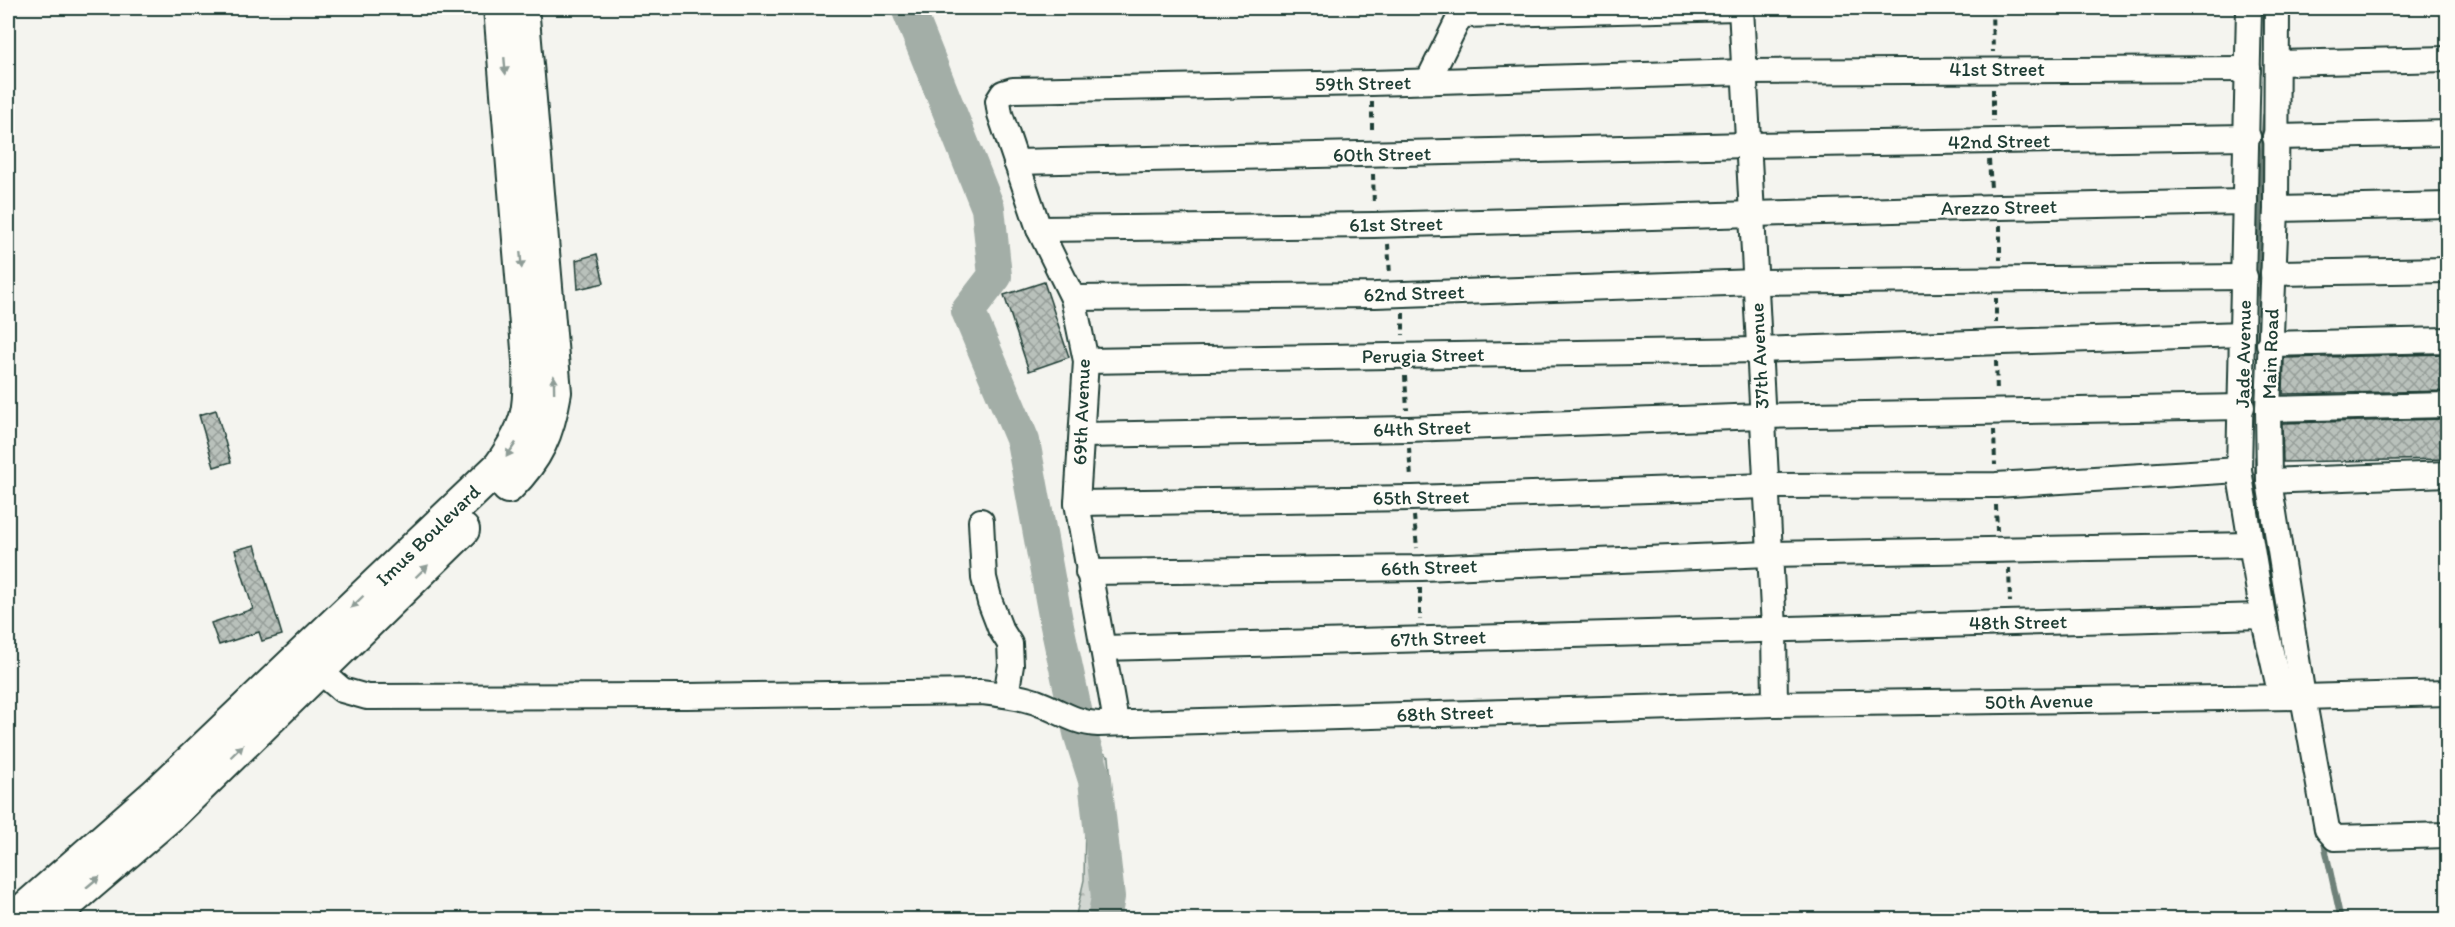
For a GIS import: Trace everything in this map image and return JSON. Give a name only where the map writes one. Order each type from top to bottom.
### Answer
[{"type":"main road","name":"Imus Boulevard","points":[[48,920],[173,813],[311,663],[500,466],[516,444],[527,417],[530,393],[529,361],[500,8]]},
{"type":"main road","name":"Imus Boulevard","points":[[12,920],[311,663],[518,477],[537,452],[550,424],[555,392],[522,8]]},
{"type":"street","points":[[1428,81],[1462,11],[1739,8]]},
{"type":"street","name":"37th Avenue","points":[[1739,8],[1745,72],[1774,628],[1775,704]]},
{"type":"street","name":"Jade Avenue","points":[[2249,8],[2245,277],[2239,470],[2262,616],[2292,697]]},
{"type":"street","name":"Main Road","points":[[2277,8],[2276,209],[2269,344],[2269,481],[2292,697]]},
{"type":"street","points":[[2278,63],[2448,59]]},
{"type":"street","name":"41st Street","points":[[1745,72],[2248,69]]},
{"type":"street","name":"59th Street","points":[[1000,114],[998,101],[1003,93],[1013,90],[1745,72]]},
{"type":"street","name":"69th Avenue","points":[[1000,114],[1039,229],[1073,297],[1086,361],[1077,503],[1116,722]]},
{"type":"street","points":[[2275,137],[2448,133]]},
{"type":"street","name":"42nd Street","points":[[1749,145],[2248,137]]},
{"type":"street","name":"60th Street","points":[[1016,162],[1749,145]]},
{"type":"street","name":"Arezzo Street","points":[[1752,214],[2246,202]]},
{"type":"street","points":[[2276,209],[2448,205]]},
{"type":"street","name":"61st Street","points":[[1039,229],[1387,225],[1752,214]]},
{"type":"street","points":[[2272,273],[2448,270]]},
{"type":"street","name":"62nd Street","points":[[1073,297],[1397,294],[1756,282],[2245,277]]},
{"type":"street","name":"Perugia Street","points":[[1086,361],[1759,350],[2242,334]]},
{"type":"street","points":[[2269,344],[2448,340]]},
{"type":"street","points":[[2268,409],[2448,405]]},
{"type":"street","name":"64th Street","points":[[1082,435],[1408,429],[1762,416],[2242,407]]},
{"type":"street","name":"65th Street","points":[[1077,503],[1412,498],[1766,486],[1996,485],[2239,470]]},
{"type":"street","points":[[2269,481],[2448,474]]},
{"type":"street","points":[[311,663],[342,690],[367,697],[981,692],[1006,695],[1011,665],[1010,644],[1000,628],[984,578],[981,521]]},
{"type":"street","points":[[1769,554],[2250,544]]},
{"type":"street","name":"66th Street","points":[[1088,572],[1419,568],[1769,554]]},
{"type":"street","name":"48th Street","points":[[1774,628],[2262,616]]},
{"type":"street","name":"67th Street","points":[[1103,648],[1774,628]]},
{"type":"street","name":"50th Avenue","points":[[1775,704],[2448,693]]},
{"type":"street","name":"68th Street","points":[[1006,695],[1037,703],[1075,720],[1116,722],[1775,704]]},
{"type":"street","points":[[2292,697],[2330,835],[2335,838],[2448,835]]},
{"type":"path","points":[[1992,8],[1991,141],[2001,279]]},
{"type":"path","points":[[1387,225],[1404,356],[1412,498],[1419,568],[1420,638]]},
{"type":"path","points":[[1994,412],[1996,485],[2011,622]]},
{"type":"green space","points":[[1097,748],[1109,757],[1122,919],[1075,919],[1084,880],[1085,818],[1075,750]]},
{"type":"building","points":[[597,254],[604,283],[578,289],[576,260]]},
{"type":"building","points":[[1044,282],[1069,357],[1029,371],[1004,295]]},
{"type":"building","points":[[2448,354],[2448,391],[2283,394],[2284,358]]},
{"type":"building","points":[[216,410],[231,462],[214,467],[199,415]]},
{"type":"building","points":[[2448,419],[2448,459],[2283,462],[2282,423]]},
{"type":"building","points":[[255,545],[282,635],[262,641],[259,632],[219,645],[211,623],[253,609],[235,550]]},
{"type":"waterway","points":[[908,8],[988,208],[995,276],[968,311],[1023,441],[1056,621],[1080,733],[1095,780],[1108,897],[1104,920]]},
{"type":"waterway","points":[[2259,346],[2265,116]]},
{"type":"waterway","points":[[2257,458],[2257,508]]},
{"type":"waterway","points":[[2259,518],[2279,622]]},
{"type":"waterway","points":[[2323,838],[2341,920]]}]
